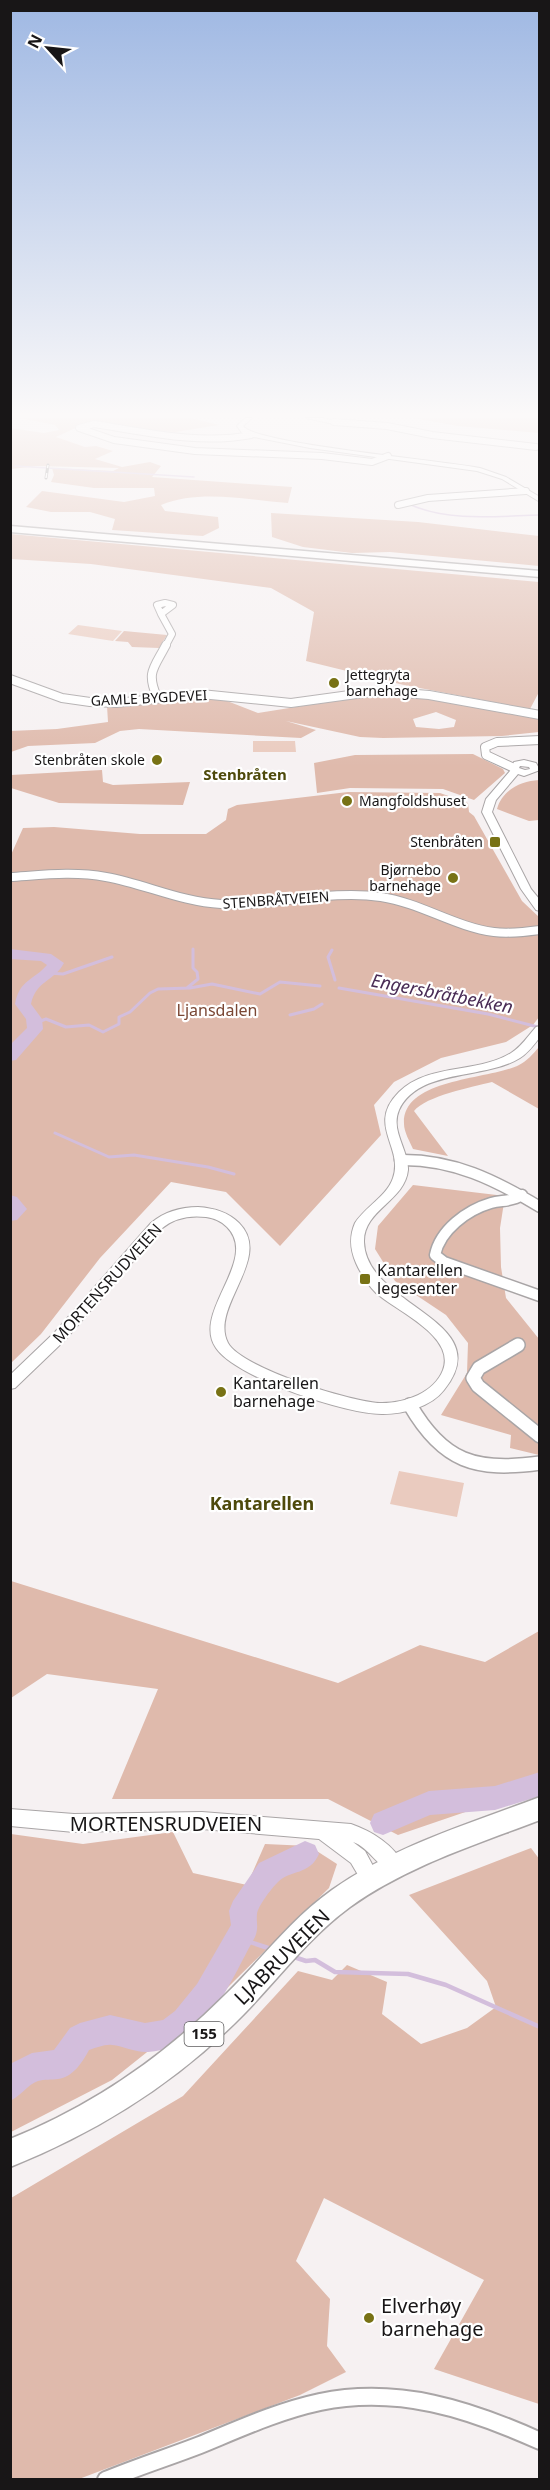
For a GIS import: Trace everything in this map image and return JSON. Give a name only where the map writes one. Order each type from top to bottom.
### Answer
[{"type":"main road","points":[[89,534],[540,574]]},
{"type":"main road","points":[[91,534],[540,574]]},
{"type":"main road","name":"LJABRUVEIEN","points":[[10,2153],[87,2118],[168,2063],[234,2005],[312,1923],[340,1899],[370,1879],[436,1847],[540,1808]]},
{"type":"street","points":[[157,697],[150,681],[151,674],[172,638],[161,614]]},
{"type":"street","name":"GAMLE BYGDEVEI","points":[[10,679],[62,698],[78,701],[116,703],[157,697],[207,694],[286,703],[364,693],[407,692],[540,715]]},
{"type":"street","points":[[530,767],[492,758],[483,752],[485,747],[494,742],[540,740]]},
{"type":"street","points":[[530,767],[506,784],[489,802],[488,817],[526,889],[540,908]]},
{"type":"street","name":"STENBRÅTVEIEN","points":[[10,877],[66,874],[104,877],[166,895],[222,904],[266,903],[337,896],[375,896],[414,905],[479,931],[512,934],[540,930]]},
{"type":"street","points":[[540,1029],[525,1047],[504,1062],[433,1078],[407,1092],[397,1103],[390,1119],[392,1137],[400,1160],[416,1159],[474,1171],[500,1182],[540,1207]]},
{"type":"street","name":"MORTENSRUDVEIEN","points":[[10,1384],[60,1336],[156,1226],[176,1214],[200,1212],[230,1221],[243,1237],[242,1256],[222,1313],[218,1333],[220,1343],[231,1358],[257,1371],[352,1404],[378,1409],[410,1405],[432,1393],[443,1381],[450,1367],[449,1346],[437,1329],[380,1288],[364,1263],[357,1244],[358,1229],[363,1220],[397,1184],[401,1172],[400,1160]]},
{"type":"street","points":[[522,1195],[508,1203],[490,1204],[457,1220],[436,1249],[435,1255],[444,1262],[540,1296]]},
{"type":"street","points":[[518,1345],[479,1368],[472,1378],[478,1386],[540,1436]]},
{"type":"street","points":[[410,1405],[435,1441],[462,1458],[504,1468],[540,1463]]},
{"type":"street","name":"MORTENSRUDVEIEN","points":[[10,1816],[54,1823],[154,1820],[242,1822],[361,1836],[381,1851],[395,1866]]},
{"type":"street","name":"MORTENSRUDVEIEN","points":[[322,1831],[358,1857],[370,1879]]},
{"type":"street","points":[[106,2480],[177,2455],[285,2412],[341,2397],[424,2398],[453,2405],[540,2441]]},
{"type":"shaded area","points":[[78,625],[122,631],[113,641],[68,634]]},
{"type":"shaded area","points":[[253,741],[295,741],[296,752],[253,752]]},
{"type":"shaded area","points":[[399,1471],[464,1483],[457,1517],[390,1504]]},
{"type":"green space","points":[[10,534],[12,534],[539,582],[539,692],[530,709],[404,685],[306,661],[314,612],[271,588],[91,564],[11,559]]},
{"type":"green space","points":[[176,534],[207,534],[203,536]]},
{"type":"green space","points":[[272,534],[523,534],[539,536],[539,566],[390,552],[352,553],[303,547],[272,537]]},
{"type":"green space","points":[[124,631],[167,635],[159,648],[132,647],[128,642],[115,641]]},
{"type":"green space","points":[[377,694],[412,696],[540,718],[539,732],[502,736],[360,737],[286,721],[316,730],[301,738],[139,729],[120,731],[95,743],[28,746],[11,752],[10,731],[57,729],[108,722],[107,706],[192,697],[222,699],[258,713]],"holes":[[[436,712],[456,720],[454,727],[439,729],[416,727],[413,719]]]},
{"type":"green space","points":[[473,754],[503,769],[505,773],[474,800],[443,789],[350,788],[317,793],[314,763],[355,755]]},
{"type":"green space","points":[[102,770],[103,782],[113,785],[190,782],[183,805],[59,803],[11,788],[11,775]]},
{"type":"green space","points":[[539,780],[539,820],[529,821],[497,809],[503,797],[513,788],[526,782]]},
{"type":"green space","name":"Ljansdalen","points":[[348,792],[440,793],[468,803],[469,812],[474,816],[522,901],[539,917],[539,1017],[533,1025],[506,1042],[441,1058],[394,1082],[374,1105],[381,1135],[280,1246],[226,1192],[171,1182],[100,1258],[41,1334],[11,1363],[10,857],[23,828],[54,827],[140,834],[206,834],[226,820],[228,809],[237,805]]},
{"type":"green space","points":[[539,1047],[539,1109],[492,1082],[450,1093],[428,1101],[414,1111],[448,1156],[413,1149],[404,1124],[407,1109],[417,1097],[449,1083],[519,1065]]},
{"type":"green space","points":[[413,1185],[505,1196],[500,1228],[501,1267],[506,1298],[539,1339],[539,1455],[510,1448],[511,1435],[441,1415],[467,1373],[468,1343],[446,1315],[395,1281],[375,1249],[378,1226]]},
{"type":"green space","points":[[11,1581],[338,1683],[420,1645],[485,1662],[539,1631],[539,1787],[398,1835],[328,1799],[112,1799],[158,1689],[47,1674],[11,1698]]},
{"type":"green space","points":[[173,1832],[193,1873],[247,1885],[265,1844],[309,1846],[337,1864],[329,1888],[225,1990],[112,2080],[11,2132],[11,1834],[83,1844]]},
{"type":"green space","points":[[531,1848],[540,1860],[539,2404],[434,2369],[484,2280],[324,2198],[296,2261],[330,2299],[327,2346],[346,2372],[300,2395],[79,2479],[11,2479],[11,2198],[183,2096],[298,1971],[332,1980],[347,1965],[387,1982],[382,2014],[421,2044],[467,2028],[496,2007],[487,1981],[409,1895]]},
{"type":"waterway","points":[[187,988],[198,979],[197,972],[193,968],[193,949]]},
{"type":"waterway","points":[[332,950],[328,957],[335,980]]},
{"type":"waterway","points":[[10,954],[45,957],[56,963],[49,972],[28,988],[23,1004],[34,1019],[35,1029],[10,1056]]},
{"type":"waterway","points":[[48,973],[63,974],[112,957]]},
{"type":"waterway","name":"Engersbråtbekken","points":[[35,1023],[46,1019],[66,1027],[89,1025],[103,1032],[119,1024],[119,1017],[130,1012],[150,993],[158,989],[190,988],[212,984],[260,994],[280,982],[320,986]]},
{"type":"waterway","name":"Engersbråtbekken","points":[[339,988],[488,1014],[538,1027]]},
{"type":"waterway","points":[[290,1015],[314,1009],[322,1004]]},
{"type":"waterway","points":[[55,1133],[109,1157],[134,1155],[208,1167],[234,1174]]},
{"type":"waterway","points":[[10,1201],[17,1209],[10,1215]]},
{"type":"waterway","points":[[383,1823],[429,1803],[495,1798],[540,1784]]},
{"type":"waterway","points":[[10,2086],[32,2068],[60,2064],[72,2052],[80,2038],[110,2030],[145,2038],[169,2034],[185,2021],[207,1994],[245,1927],[243,1911],[269,1872],[294,1862],[305,1854]]},
{"type":"waterway","points":[[238,1938],[268,1948]]},
{"type":"waterway","points":[[297,1958],[306,1961],[315,1960],[335,1972],[408,1974],[446,1985],[540,2027]]},
{"type":"place","name":"Jettegryta barnehage","points":[[334,683]]},
{"type":"place","name":"Stenbråten skole","points":[[157,760]]},
{"type":"place","name":"Mangfoldshuset","points":[[347,801]]},
{"type":"place","name":"Stenbråten","points":[[495,842]]},
{"type":"place","name":"Bjørnebo barnehage","points":[[453,878]]},
{"type":"place","name":"Kantarellen legesenter","points":[[365,1279]]},
{"type":"place","name":"Kantarellen barnehage","points":[[221,1392]]},
{"type":"place","name":"Elverhøy barnehage","points":[[369,2318]]},
{"type":"district","name":"Stenbråten","points":[[245,775]]},
{"type":"district","name":"Kantarellen","points":[[262,1504]]}]
